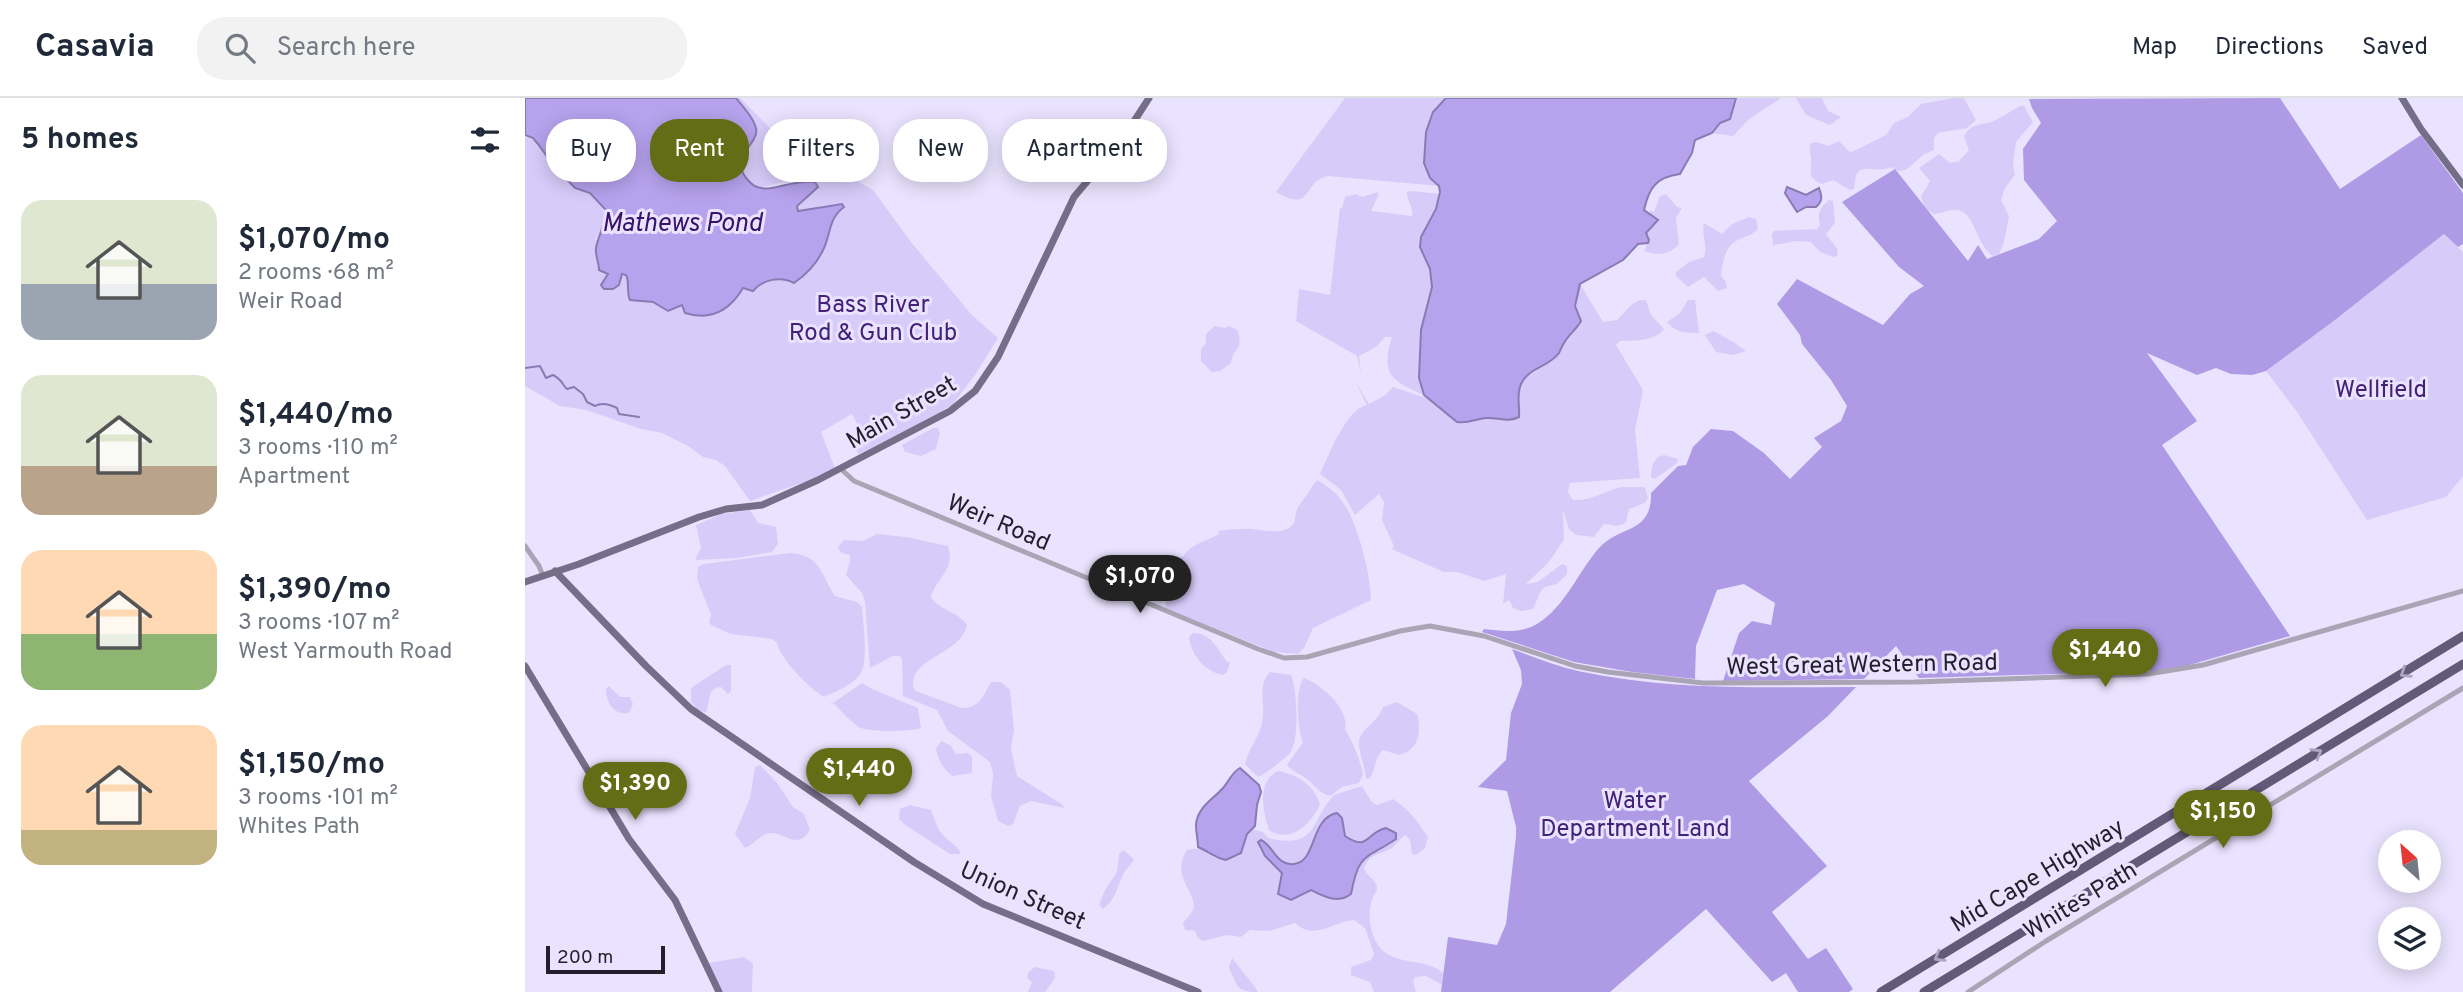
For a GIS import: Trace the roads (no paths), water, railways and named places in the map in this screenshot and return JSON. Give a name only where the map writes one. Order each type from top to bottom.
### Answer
[{"type":"highway","points":[[2450,644],[2463,629]]},
{"type":"highway","name":"Mid Cape Highway","points":[[1881,992],[2463,636]]},
{"type":"highway","name":"Mid Cape Highway","points":[[1924,992],[2463,664]]},
{"type":"main road","name":"Main Street","points":[[525,582],[710,513],[769,502],[841,469],[936,420],[960,404],[975,391],[998,357],[1074,197],[1122,140],[1149,98]]},
{"type":"main road","points":[[2402,98],[2421,129],[2463,185]]},
{"type":"main road","name":"Union Street","points":[[555,571],[691,709],[914,862],[983,904],[1198,992]]},
{"type":"main road","points":[[525,666],[629,839],[675,900],[719,992]]},
{"type":"street","name":"Weir Road","points":[[841,469],[854,481],[988,535],[1160,610],[1284,658],[1307,657],[1421,626],[1441,626],[1466,632]]},
{"type":"street","points":[[525,546],[543,576]]},
{"type":"street","name":"West Great Western Road","points":[[1466,632],[1575,666],[1703,683],[1915,682],[2125,676],[2193,668],[2463,591]]},
{"type":"street","name":"Whites Path","points":[[1968,992],[2020,957],[2463,688]]},
{"type":"water","name":"Mathews Pond","points":[[525,98],[736,98],[755,125],[755,138],[749,147],[749,119],[650,119],[650,182],[749,181],[762,188],[771,188],[815,182],[818,187],[797,206],[798,211],[842,204],[844,207],[833,221],[819,258],[808,272],[794,283],[778,279],[767,281],[753,291],[743,288],[726,308],[703,316],[685,313],[682,305],[668,311],[653,302],[630,300],[626,275],[622,274],[619,285],[613,289],[604,289],[601,285],[608,274],[599,270],[596,248],[606,210],[590,193],[575,188],[569,182],[636,182],[636,119],[546,119],[546,155],[533,138],[525,135]]},
{"type":"water","points":[[1446,98],[1736,98],[1730,119],[1720,123],[1712,133],[1695,140],[1692,153],[1680,174],[1655,184],[1644,210],[1658,220],[1646,233],[1648,243],[1638,244],[1623,260],[1580,284],[1575,306],[1581,321],[1555,358],[1524,379],[1519,393],[1519,417],[1515,419],[1486,418],[1457,422],[1424,395],[1419,378],[1421,330],[1432,287],[1430,269],[1420,247],[1421,237],[1436,209],[1440,192],[1424,163],[1426,132],[1433,112]]},
{"type":"water","points":[[1787,187],[1806,195],[1819,188],[1821,200],[1816,207],[1806,207],[1797,212],[1785,193]]},
{"type":"water","points":[[1240,768],[1259,785],[1261,792],[1255,826],[1247,834],[1241,853],[1226,860],[1198,847],[1196,825],[1202,809]]},
{"type":"water","points":[[1337,813],[1342,818],[1345,836],[1353,840],[1363,842],[1386,828],[1396,833],[1396,839],[1365,859],[1357,871],[1351,894],[1346,897],[1331,898],[1311,890],[1291,900],[1278,894],[1282,873],[1265,856],[1258,842],[1261,840],[1265,843],[1283,862],[1294,864],[1307,856],[1322,823]]},
{"type":"waterway","points":[[525,368],[540,366],[546,378],[553,375],[567,389],[574,387],[583,394],[587,402],[595,406],[608,405],[617,408],[619,414],[639,417]]},
{"type":"park label","name":"Bass River Rod & Gun Club","points":[[873,318]]},
{"type":"park label","name":"Wellfield","points":[[2381,389]]},
{"type":"park label","name":"Water Department Land","points":[[1635,814]]}]
